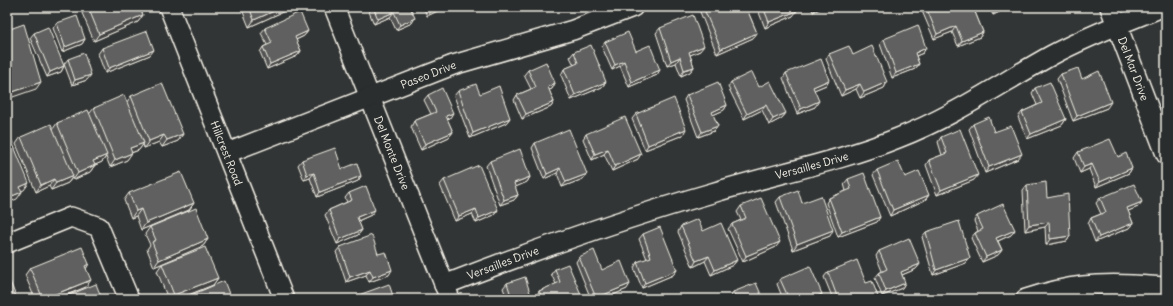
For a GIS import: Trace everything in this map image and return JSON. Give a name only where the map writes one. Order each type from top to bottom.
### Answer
[{"type":"street","name":"Hillcrest Road","points":[[169,7],[284,299]]},
{"type":"street","name":"Del Monte Drive","points":[[334,7],[447,292]]},
{"type":"street","name":"Paseo Drive","points":[[227,153],[369,96],[452,65],[574,30],[633,7]]},
{"type":"street","name":"Del Mar Drive","points":[[1110,7],[1166,154]]},
{"type":"street","name":"Versailles Drive","points":[[447,292],[528,253],[665,207],[831,160],[900,138],[944,118],[1052,55],[1085,38],[1162,7]]},
{"type":"street","points":[[7,243],[71,217],[99,227],[129,299]]},
{"type":"street","points":[[1026,299],[1050,292],[1083,286],[1115,285],[1166,287]]},
{"type":"building","points":[[88,7],[139,7],[143,15],[99,34]]},
{"type":"building","points":[[249,7],[283,7],[254,20]]},
{"type":"building","points":[[373,7],[410,7],[415,18],[400,25],[394,12],[378,19]]},
{"type":"building","points":[[429,7],[438,7],[431,10]]},
{"type":"building","points":[[703,7],[746,7],[757,33],[721,49]]},
{"type":"building","points":[[763,7],[795,7],[797,11],[769,22]]},
{"type":"building","points":[[926,7],[973,7],[983,32],[962,41],[956,26],[937,34]]},
{"type":"building","points":[[995,7],[1002,7],[996,10]]},
{"type":"building","points":[[300,12],[308,31],[295,37],[301,51],[270,64],[263,47],[272,43],[265,28]]},
{"type":"building","points":[[693,15],[704,46],[689,52],[694,67],[684,70],[680,57],[671,61],[660,28]]},
{"type":"building","points":[[77,16],[85,39],[65,47],[57,23]]},
{"type":"building","points":[[24,24],[41,82],[7,94],[7,30]]},
{"type":"building","points":[[918,25],[926,48],[915,53],[919,64],[896,73],[884,39]]},
{"type":"building","points":[[48,27],[64,66],[50,72],[34,33]]},
{"type":"building","points":[[147,31],[154,50],[109,68],[102,48]]},
{"type":"building","points":[[628,32],[636,51],[650,45],[660,70],[632,82],[624,61],[615,65],[605,42]]},
{"type":"building","points":[[591,45],[606,82],[575,95],[564,69],[578,63],[574,52]]},
{"type":"building","points":[[849,46],[853,55],[872,46],[887,82],[864,92],[860,84],[845,90],[829,54]]},
{"type":"building","points":[[84,53],[91,75],[75,80],[68,59]]},
{"type":"building","points":[[821,59],[829,80],[813,87],[819,101],[801,109],[786,73]]},
{"type":"building","points":[[546,62],[555,83],[548,87],[554,102],[526,114],[517,95],[536,87],[528,70]]},
{"type":"building","points":[[1078,68],[1082,79],[1099,71],[1111,102],[1077,116],[1061,74]]},
{"type":"building","points":[[752,72],[759,87],[770,81],[786,113],[773,119],[766,105],[747,114],[731,82]]},
{"type":"building","points":[[718,82],[727,105],[712,112],[718,126],[702,132],[687,95]]},
{"type":"building","points":[[1050,82],[1066,119],[1031,134],[1022,112],[1042,103],[1035,88]]},
{"type":"building","points":[[162,83],[183,134],[167,140],[164,135],[149,141],[131,96]]},
{"type":"building","points":[[476,84],[480,94],[499,86],[510,118],[473,133],[458,91]]},
{"type":"building","points":[[442,88],[453,113],[446,116],[453,132],[425,144],[414,121],[436,112],[428,95]]},
{"type":"building","points":[[124,95],[144,143],[130,148],[132,153],[115,160],[94,108]]},
{"type":"building","points":[[674,98],[686,129],[648,145],[636,114]]},
{"type":"building","points":[[88,110],[107,155],[93,161],[95,165],[78,173],[57,123]]},
{"type":"building","points":[[625,117],[641,154],[615,166],[608,149],[595,154],[586,134]]},
{"type":"building","points":[[989,117],[994,132],[1011,126],[1022,154],[989,167],[973,124]]},
{"type":"building","points":[[51,124],[73,176],[56,183],[54,179],[41,185],[21,137]]},
{"type":"building","points":[[569,129],[587,174],[566,182],[560,168],[547,174],[535,143]]},
{"type":"building","points":[[960,129],[978,175],[941,190],[929,160],[947,153],[941,137]]},
{"type":"building","points":[[11,139],[29,183],[20,187],[22,192],[7,198],[7,141]]},
{"type":"building","points":[[1110,139],[1118,157],[1126,153],[1132,168],[1100,182],[1092,164],[1084,167],[1078,152]]},
{"type":"building","points":[[335,148],[342,169],[357,163],[361,176],[320,192],[314,173],[307,175],[302,160]]},
{"type":"building","points":[[520,149],[530,177],[514,183],[518,195],[504,200],[490,161]]},
{"type":"building","points":[[898,161],[905,177],[919,171],[929,195],[893,210],[877,170]]},
{"type":"building","points":[[479,165],[498,210],[479,218],[476,209],[459,216],[444,180]]},
{"type":"building","points":[[181,172],[194,203],[146,223],[141,209],[136,211],[129,193]]},
{"type":"building","points":[[864,173],[880,217],[842,232],[829,198],[851,189],[848,179]]},
{"type":"building","points":[[1046,182],[1047,198],[1068,194],[1070,236],[1050,239],[1049,222],[1029,225],[1027,185]]},
{"type":"building","points":[[1134,184],[1142,202],[1127,208],[1133,223],[1099,237],[1091,218],[1106,212],[1100,198]]},
{"type":"building","points":[[366,186],[375,210],[357,217],[362,230],[340,239],[329,210],[352,200],[349,193]]},
{"type":"building","points":[[798,190],[802,203],[821,196],[833,230],[797,244],[780,197]]},
{"type":"building","points":[[761,198],[780,242],[746,256],[732,224],[746,218],[741,206]]},
{"type":"building","points":[[1003,204],[1015,230],[996,238],[1002,250],[986,257],[975,233],[983,229],[977,216]]},
{"type":"building","points":[[196,208],[208,239],[159,260],[152,242],[156,240],[150,227]]},
{"type":"building","points":[[698,219],[703,231],[721,223],[737,260],[715,270],[709,256],[696,261],[681,226]]},
{"type":"building","points":[[959,221],[970,258],[936,270],[926,232]]},
{"type":"building","points":[[660,227],[677,270],[645,283],[637,262],[651,257],[643,234]]},
{"type":"building","points":[[372,235],[378,254],[386,252],[392,270],[373,277],[370,270],[350,277],[340,247]]},
{"type":"building","points":[[909,238],[920,264],[901,272],[905,283],[886,291],[879,273],[887,269],[879,251]]},
{"type":"building","points":[[82,247],[89,264],[85,266],[91,280],[43,299],[30,268]]},
{"type":"building","points":[[205,247],[218,278],[174,295],[162,264]]},
{"type":"building","points":[[594,250],[602,270],[621,261],[630,284],[596,298],[579,257]]},
{"type":"building","points":[[857,260],[866,283],[872,281],[879,299],[860,299],[860,296],[853,299],[838,299],[828,272]]},
{"type":"building","points":[[568,264],[583,299],[543,299],[539,291],[560,282],[555,269]]},
{"type":"building","points":[[810,266],[822,294],[811,299],[789,299],[780,279]]},
{"type":"building","points":[[8,277],[17,299],[7,299]]},
{"type":"building","points":[[525,277],[532,299],[512,299],[507,283]]},
{"type":"building","points":[[224,281],[231,299],[182,299]]},
{"type":"building","points":[[756,283],[763,299],[736,299],[733,292]]},
{"type":"building","points":[[96,284],[102,299],[59,299]]},
{"type":"building","points":[[389,284],[394,299],[357,299],[356,296]]},
{"type":"building","points":[[410,296],[410,299],[402,299]]}]
